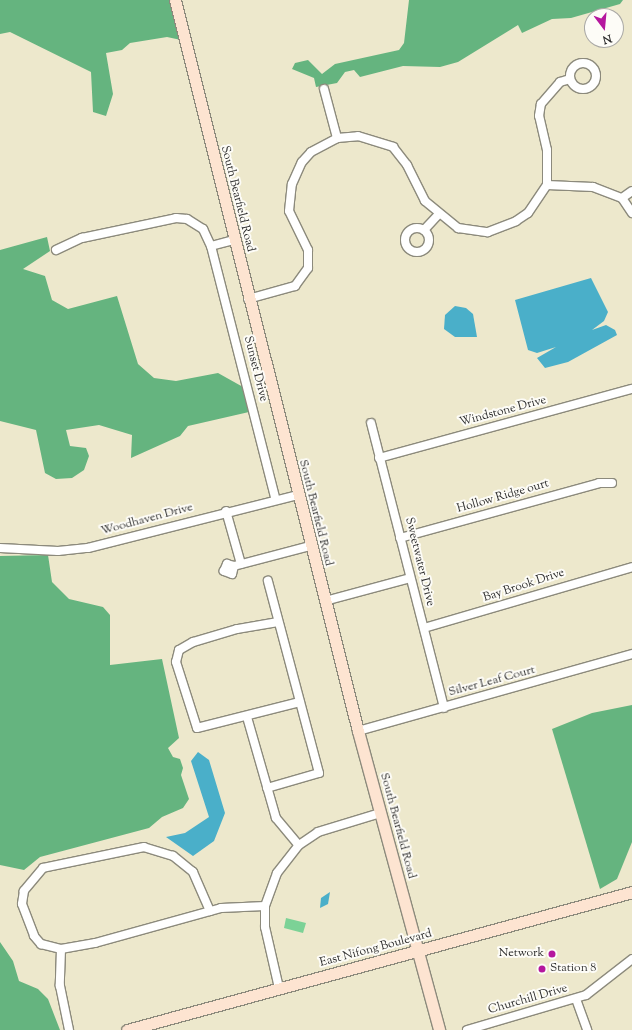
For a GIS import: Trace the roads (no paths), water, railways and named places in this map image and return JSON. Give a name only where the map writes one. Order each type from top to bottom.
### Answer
[{"type":"street","name":"South Bearfield Road","points":[[175,0],[310,546],[416,951],[440,1030]]},
{"type":"street","points":[[248,299],[294,286],[308,268],[308,250],[289,211],[292,184],[302,162],[311,152],[337,138],[358,136],[393,147],[407,165],[425,201],[438,215],[458,228],[474,232],[502,228],[528,213],[547,185],[547,150],[539,116],[549,92],[570,79]]},
{"type":"street","points":[[324,89],[337,138]]},
{"type":"street","points":[[547,185],[593,187],[622,198],[632,214]]},
{"type":"street","points":[[622,198],[632,191]]},
{"type":"street","points":[[424,230],[438,215]]},
{"type":"street","name":"Sunset Drive","points":[[56,250],[82,238],[176,218],[203,229],[210,246],[275,498]]},
{"type":"street","points":[[210,246],[234,240]]},
{"type":"street","name":"Windstone Drive","points":[[379,458],[632,389]]},
{"type":"street","name":"Sweetwater Drive","points":[[371,423],[444,708]]},
{"type":"street","name":"Hollow Ridge ourt","points":[[400,538],[599,483],[612,483]]},
{"type":"street","name":"Woodhaven Drive","points":[[0,548],[58,551],[88,548],[275,498],[297,495]]},
{"type":"street","points":[[226,511],[237,565],[310,546]]},
{"type":"street","name":"Bay Brook Drive","points":[[424,628],[632,567]]},
{"type":"street","points":[[325,601],[410,578]]},
{"type":"street","points":[[267,788],[319,773],[268,581]]},
{"type":"street","points":[[278,622],[237,629],[193,642],[183,647],[176,656],[192,722],[197,728],[247,717],[300,702]]},
{"type":"street","name":"Silver Leaf Court","points":[[358,731],[632,654]]},
{"type":"street","points":[[247,717],[276,818],[299,845]]},
{"type":"street","points":[[279,988],[267,943],[265,906],[277,873],[299,845],[335,825],[380,813]]},
{"type":"street","points":[[210,911],[193,872],[173,856],[154,848],[52,865],[43,868],[29,882],[22,904],[34,936],[41,944],[61,949],[235,905],[265,906]]},
{"type":"street","name":"East Nifong Boulevard","points":[[127,1030],[632,892]]},
{"type":"street","points":[[61,949],[60,986],[69,1030]]},
{"type":"street","name":"Churchill Drive","points":[[467,1030],[576,999],[597,989],[632,959]]},
{"type":"street","points":[[576,999],[587,1030]]},
{"type":"water","points":[[591,278],[608,312],[604,321],[592,330],[606,325],[615,330],[617,335],[568,362],[545,368],[537,358],[556,347],[537,353],[528,350],[515,300]]},
{"type":"water","points":[[455,306],[466,308],[473,314],[477,337],[455,337],[444,329],[445,315]]},
{"type":"water","points":[[198,752],[209,760],[225,813],[214,841],[193,856],[166,837],[185,833],[209,817],[191,761]]},
{"type":"water","points":[[330,892],[328,904],[320,908],[321,898]]},
{"type":"place","name":"Network","points":[[552,954]]},
{"type":"place","name":"Station 8","points":[[542,969]]}]
